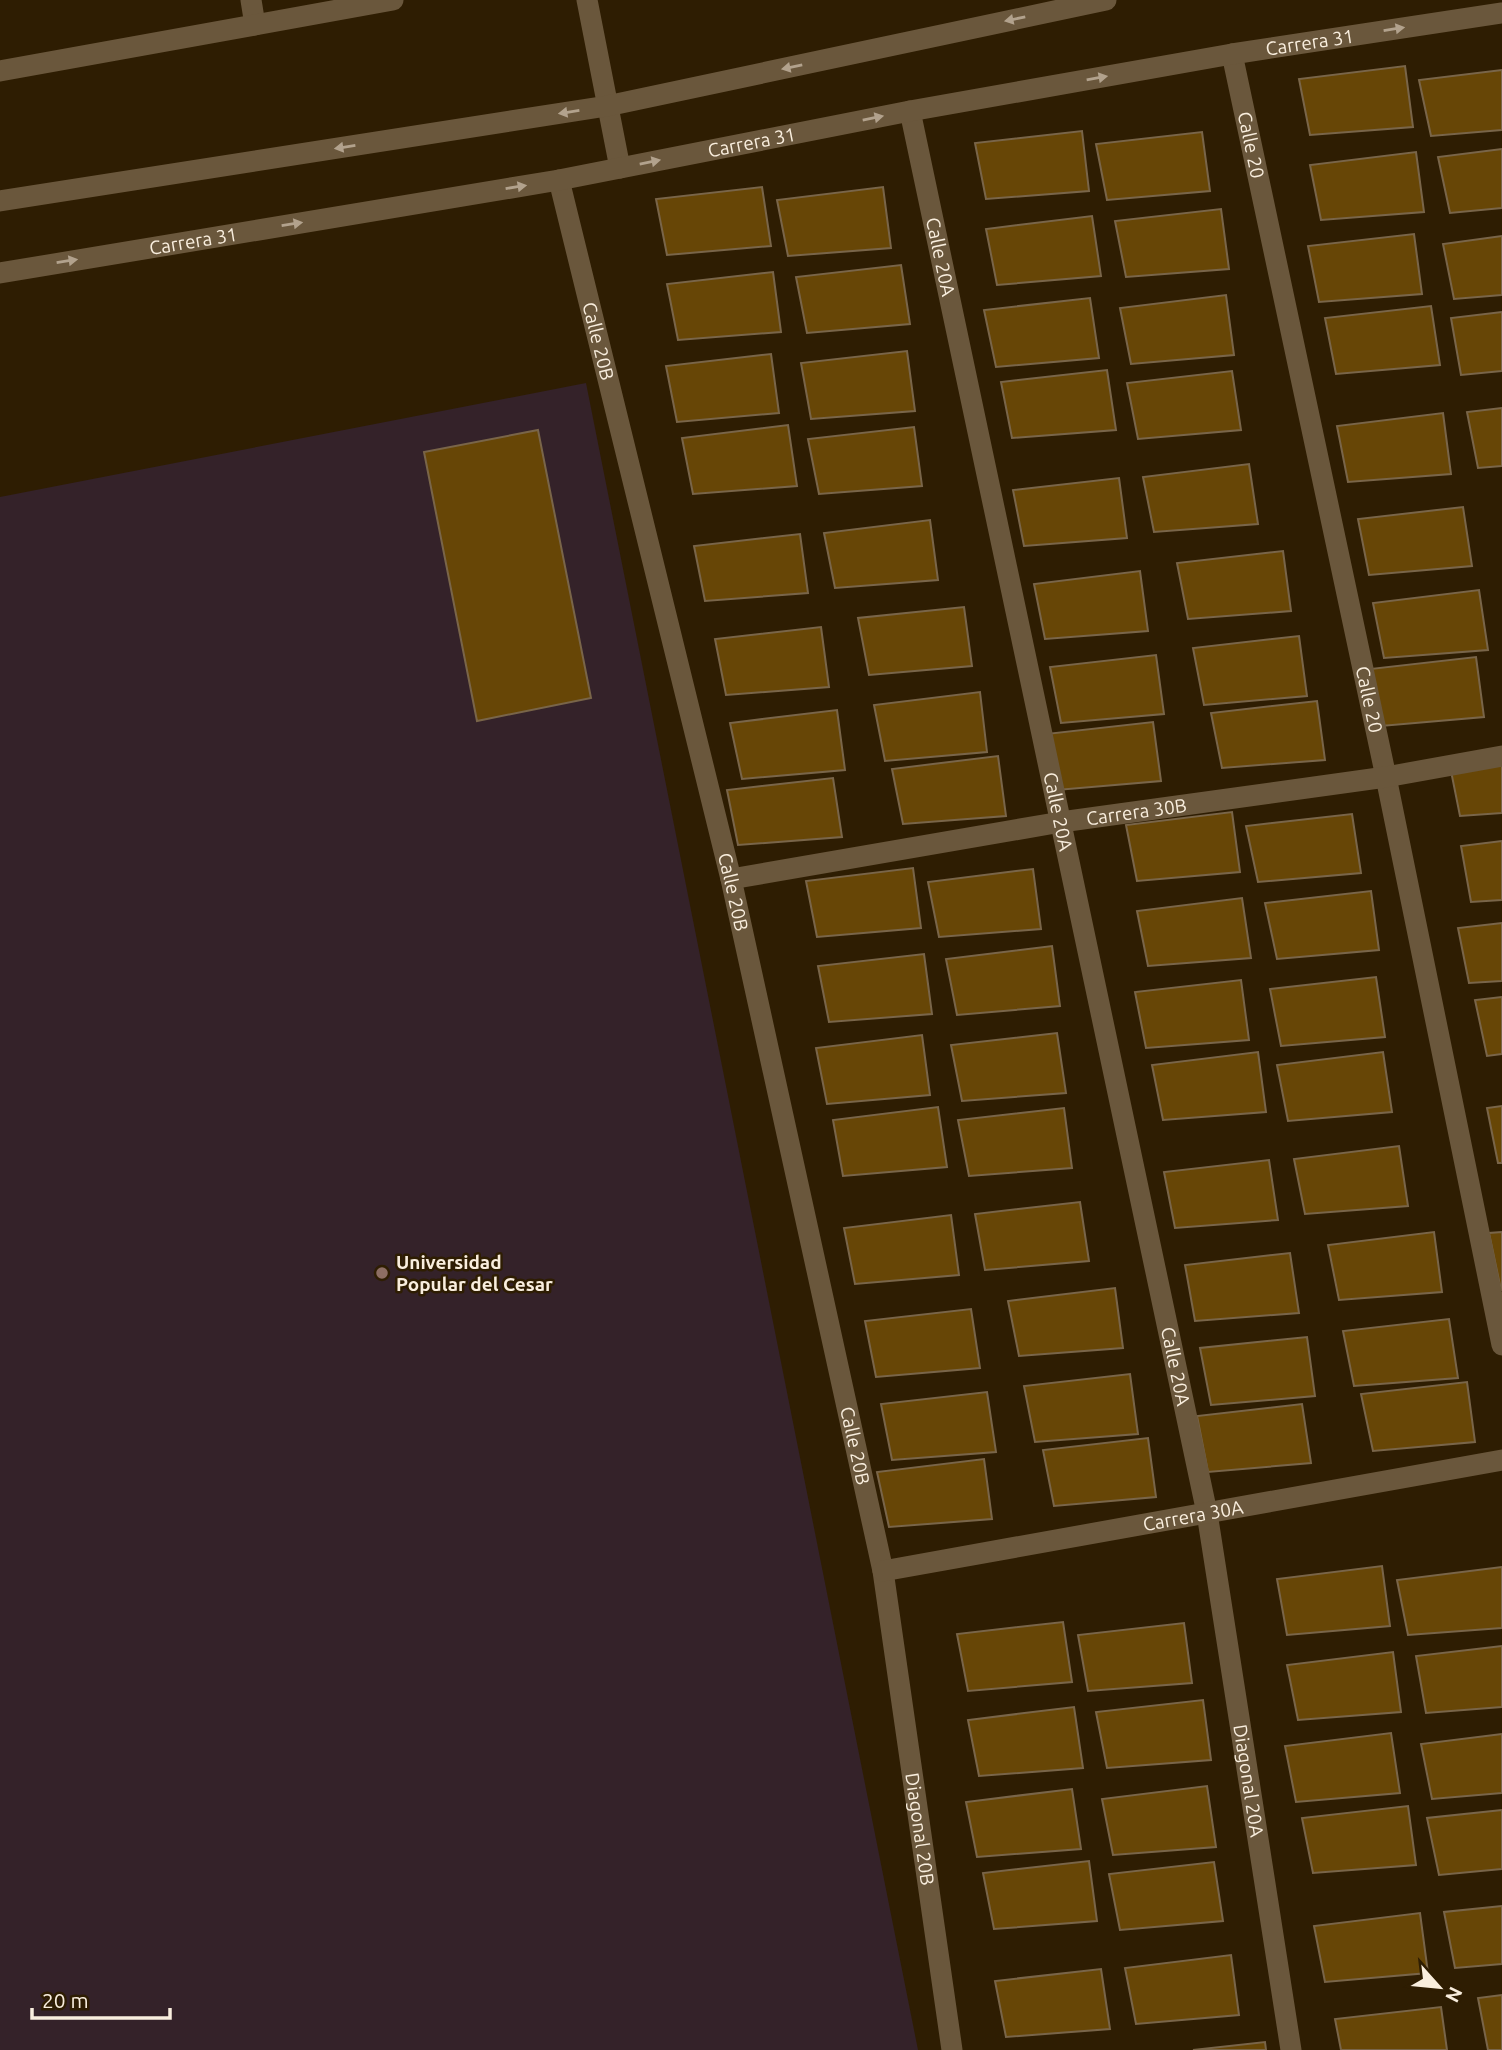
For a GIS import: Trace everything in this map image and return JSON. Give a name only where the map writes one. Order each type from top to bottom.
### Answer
[{"type":"street","points":[[251,0],[254,25]]},
{"type":"street","points":[[0,71],[393,0]]},
{"type":"street","points":[[587,0],[620,168]]},
{"type":"street","points":[[0,201],[607,106],[1106,0]]},
{"type":"street","name":"Carrera 31","points":[[0,272],[559,180],[911,111],[1232,54],[1502,13]]},
{"type":"street","name":"Calle 20","points":[[1232,54],[1386,778],[1502,1345]]},
{"type":"street","name":"Calle 20A","points":[[911,111],[1207,1513]]},
{"type":"street","name":"Calle 20B","points":[[559,180],[731,879],[889,1608]]},
{"type":"street","name":"Carrera 30B","points":[[731,879],[1061,822],[1386,778],[1502,756]]},
{"type":"street","name":"Carrera 30A","points":[[883,1571],[1502,1460]]},
{"type":"street","name":"Diagonal 20A","points":[[1207,1513],[1291,2050]]},
{"type":"street","name":"Diagonal 20B","points":[[889,1608],[952,2050]]},
{"type":"shaded area","name":"Universidad Popular del Cesar","points":[[586,383],[918,2050],[0,2050],[0,497]]},
{"type":"building","points":[[1405,66],[1413,127],[1310,135],[1299,79]]},
{"type":"building","points":[[1502,70],[1502,130],[1431,136],[1419,80]]},
{"type":"building","points":[[1082,131],[1089,191],[986,199],[975,143]]},
{"type":"building","points":[[1202,132],[1210,191],[1107,200],[1096,144]]},
{"type":"building","points":[[1502,149],[1502,208],[1450,213],[1438,157]]},
{"type":"building","points":[[1416,152],[1424,212],[1321,220],[1310,165]]},
{"type":"building","points":[[762,187],[771,246],[667,255],[656,199]]},
{"type":"building","points":[[883,187],[891,248],[788,256],[777,200]]},
{"type":"building","points":[[1221,209],[1229,269],[1126,277],[1115,221]]},
{"type":"building","points":[[1092,216],[1101,276],[997,285],[986,229]]},
{"type":"building","points":[[1414,234],[1422,294],[1319,302],[1308,246]]},
{"type":"building","points":[[1502,236],[1502,295],[1454,299],[1443,244]]},
{"type":"building","points":[[901,265],[910,324],[807,333],[796,277]]},
{"type":"building","points":[[773,272],[781,332],[678,340],[667,284]]},
{"type":"building","points":[[1226,295],[1234,355],[1131,364],[1120,308]]},
{"type":"building","points":[[1090,298],[1099,358],[996,367],[984,310]]},
{"type":"building","points":[[1431,306],[1440,365],[1336,374],[1325,318]]},
{"type":"building","points":[[1502,312],[1502,371],[1461,375],[1451,318]]},
{"type":"building","points":[[907,351],[915,411],[811,419],[801,363]]},
{"type":"building","points":[[771,354],[779,413],[677,422],[666,366]]},
{"type":"building","points":[[1107,370],[1116,430],[1012,438],[1001,382]]},
{"type":"building","points":[[1232,371],[1241,430],[1138,439],[1127,383]]},
{"type":"building","points":[[1502,408],[1502,466],[1478,468],[1467,412]]},
{"type":"building","points":[[1443,413],[1451,474],[1348,482],[1337,426]]},
{"type":"building","points":[[788,425],[797,486],[693,494],[682,438]]},
{"type":"building","points":[[914,427],[922,486],[819,494],[808,439]]},
{"type":"building","points":[[538,430],[591,698],[477,721],[424,452]]},
{"type":"building","points":[[1249,464],[1258,524],[1154,532],[1143,477]]},
{"type":"building","points":[[1119,478],[1127,538],[1024,546],[1013,490]]},
{"type":"building","points":[[1463,507],[1472,566],[1369,575],[1358,519]]},
{"type":"building","points":[[930,520],[938,580],[835,588],[824,533]]},
{"type":"building","points":[[800,534],[808,593],[705,601],[694,546]]},
{"type":"building","points":[[1283,551],[1291,611],[1188,619],[1177,563]]},
{"type":"building","points":[[1140,571],[1148,631],[1045,639],[1034,584]]},
{"type":"building","points":[[1479,590],[1488,650],[1384,658],[1373,603]]},
{"type":"building","points":[[964,607],[972,666],[869,675],[858,618]]},
{"type":"building","points":[[821,627],[829,687],[726,695],[715,639]]},
{"type":"building","points":[[1299,636],[1307,696],[1204,705],[1193,648]]},
{"type":"building","points":[[1156,655],[1164,714],[1061,723],[1050,667]]},
{"type":"building","points":[[1476,657],[1484,717],[1381,726],[1370,669]]},
{"type":"building","points":[[980,692],[987,752],[885,761],[874,705]]},
{"type":"building","points":[[1317,701],[1325,760],[1222,768],[1211,713]]},
{"type":"building","points":[[837,710],[845,770],[742,779],[730,723]]},
{"type":"building","points":[[1153,722],[1161,781],[1057,790],[1046,734]]},
{"type":"building","points":[[1502,755],[1502,813],[1460,816],[1449,761]]},
{"type":"building","points":[[998,756],[1006,816],[903,824],[892,769]]},
{"type":"building","points":[[833,778],[842,837],[738,845],[727,790]]},
{"type":"building","points":[[1232,812],[1240,872],[1137,881],[1126,825]]},
{"type":"building","points":[[1352,814],[1361,873],[1258,882],[1246,826]]},
{"type":"building","points":[[1502,841],[1502,900],[1471,902],[1461,846]]},
{"type":"building","points":[[913,868],[921,928],[817,937],[806,881]]},
{"type":"building","points":[[1033,869],[1041,929],[939,937],[928,882]]},
{"type":"building","points":[[1371,891],[1379,950],[1277,959],[1265,903]]},
{"type":"building","points":[[1242,898],[1251,958],[1148,966],[1137,911]]},
{"type":"building","points":[[1502,923],[1502,981],[1469,983],[1458,928]]},
{"type":"building","points":[[1052,946],[1060,1006],[957,1015],[946,959]]},
{"type":"building","points":[[924,954],[932,1014],[829,1022],[818,966]]},
{"type":"building","points":[[1376,977],[1385,1037],[1281,1046],[1270,989]]},
{"type":"building","points":[[1241,980],[1249,1040],[1146,1048],[1135,992]]},
{"type":"building","points":[[1502,997],[1502,1054],[1487,1056],[1475,1000]]},
{"type":"building","points":[[1057,1033],[1066,1093],[962,1101],[951,1045]]},
{"type":"building","points":[[922,1035],[930,1095],[827,1104],[816,1048]]},
{"type":"building","points":[[1258,1052],[1266,1112],[1163,1120],[1152,1065]]},
{"type":"building","points":[[1383,1052],[1392,1112],[1288,1121],[1277,1065]]},
{"type":"building","points":[[1502,1106],[1502,1163],[1498,1163],[1487,1108]]},
{"type":"building","points":[[938,1107],[947,1167],[843,1176],[833,1120]]},
{"type":"building","points":[[1064,1108],[1072,1168],[969,1176],[958,1120]]},
{"type":"building","points":[[1399,1146],[1408,1206],[1305,1214],[1294,1159]]},
{"type":"building","points":[[1269,1160],[1278,1220],[1175,1228],[1164,1172]]},
{"type":"building","points":[[1080,1202],[1089,1261],[985,1270],[975,1214]]},
{"type":"building","points":[[951,1215],[959,1275],[855,1284],[844,1228]]},
{"type":"building","points":[[1434,1232],[1442,1292],[1339,1300],[1328,1245]]},
{"type":"building","points":[[1502,1232],[1502,1290],[1501,1290],[1489,1233]]},
{"type":"building","points":[[1290,1253],[1299,1313],[1195,1321],[1185,1265]]},
{"type":"building","points":[[1115,1288],[1123,1348],[1019,1356],[1008,1301]]},
{"type":"building","points":[[971,1309],[980,1368],[876,1377],[865,1321]]},
{"type":"building","points":[[1449,1319],[1458,1378],[1354,1386],[1343,1331]]},
{"type":"building","points":[[1307,1337],[1315,1396],[1211,1405],[1200,1348]]},
{"type":"building","points":[[1130,1374],[1138,1434],[1035,1442],[1024,1386]]},
{"type":"building","points":[[1467,1382],[1475,1442],[1373,1451],[1361,1394]]},
{"type":"building","points":[[987,1392],[996,1452],[892,1460],[881,1404]]},
{"type":"building","points":[[1302,1404],[1311,1463],[1208,1472],[1197,1416]]},
{"type":"building","points":[[1148,1438],[1156,1497],[1054,1506],[1043,1450]]},
{"type":"building","points":[[984,1459],[992,1519],[889,1527],[877,1472]]},
{"type":"building","points":[[1382,1566],[1390,1626],[1287,1635],[1277,1579]]},
{"type":"building","points":[[1502,1567],[1502,1628],[1408,1635],[1397,1580]]},
{"type":"building","points":[[1063,1622],[1072,1682],[968,1691],[957,1634]]},
{"type":"building","points":[[1184,1623],[1192,1683],[1088,1691],[1078,1635]]},
{"type":"building","points":[[1502,1646],[1502,1707],[1426,1713],[1416,1656]]},
{"type":"building","points":[[1393,1652],[1401,1712],[1298,1720],[1287,1665]]},
{"type":"building","points":[[1203,1700],[1211,1760],[1107,1768],[1096,1712]]},
{"type":"building","points":[[1074,1707],[1083,1768],[979,1776],[968,1720]]},
{"type":"building","points":[[1391,1733],[1400,1793],[1296,1802],[1285,1746]]},
{"type":"building","points":[[1502,1734],[1502,1793],[1432,1799],[1421,1744]]},
{"type":"building","points":[[1207,1786],[1216,1847],[1113,1855],[1102,1799]]},
{"type":"building","points":[[1072,1789],[1081,1849],[977,1857],[966,1802]]},
{"type":"building","points":[[1408,1806],[1416,1865],[1313,1873],[1302,1818]]},
{"type":"building","points":[[1502,1810],[1502,1869],[1439,1875],[1427,1818]]},
{"type":"building","points":[[1089,1861],[1097,1921],[994,1929],[983,1873]]},
{"type":"building","points":[[1214,1862],[1223,1921],[1120,1930],[1109,1874]]},
{"type":"building","points":[[1502,1906],[1502,1964],[1455,1968],[1444,1912]]},
{"type":"building","points":[[1420,1913],[1428,1973],[1325,1982],[1314,1926]]},
{"type":"building","points":[[1231,1955],[1239,2015],[1136,2024],[1125,1968]]},
{"type":"building","points":[[1101,1969],[1110,2029],[1006,2037],[995,1981]]},
{"type":"building","points":[[1502,1995],[1502,2050],[1488,2050],[1478,1998]]},
{"type":"building","points":[[1441,2007],[1447,2050],[1341,2050],[1335,2019]]},
{"type":"building","points":[[1265,2042],[1266,2050],[1193,2050]]},
{"type":"place","name":"Universidad Popular del Cesar","points":[[382,1273]]}]
